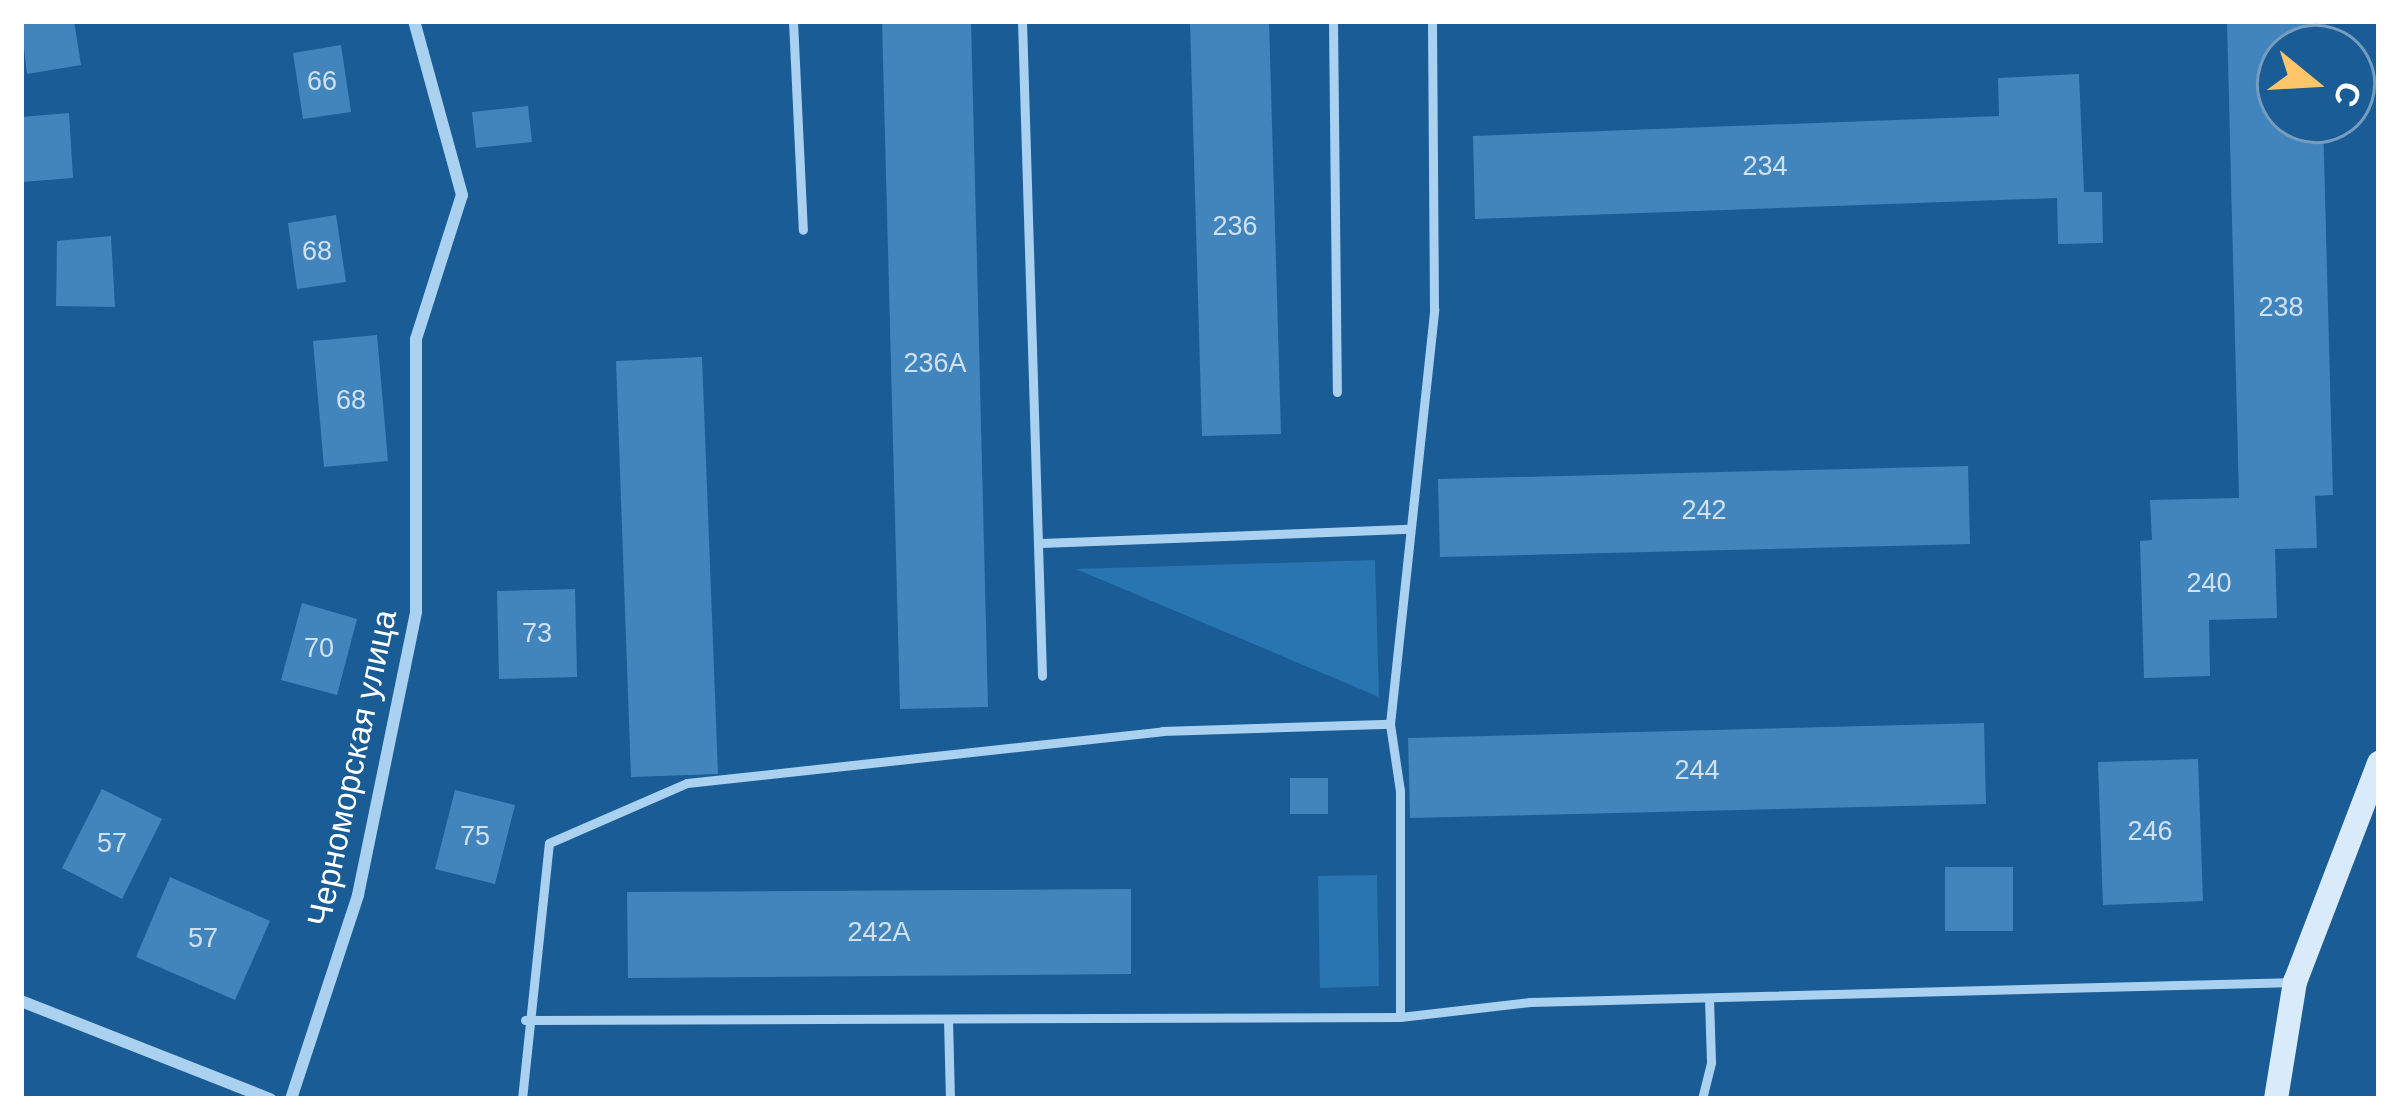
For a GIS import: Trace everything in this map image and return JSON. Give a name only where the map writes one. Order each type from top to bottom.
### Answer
[{"type":"street","name":"Черноморская улица","points":[[291,1099],[358,896],[416,612],[416,339],[462,195],[414,21]]},
{"type":"street","points":[[2276,1099],[2295,982],[2379,763]]},
{"type":"street","points":[[21,1001],[270,1099]]},
{"type":"lane","points":[[793,21],[803,230]]},
{"type":"lane","points":[[1022,21],[1042,676]]},
{"type":"lane","points":[[1334,21],[1337,392]]},
{"type":"lane","points":[[1400,1017],[1400,791],[1390,724],[1434,309],[1432,21]]},
{"type":"lane","points":[[1041,543],[1410,530]]},
{"type":"lane","points":[[522,1099],[525,1020],[549,843],[688,783],[1140,733],[1390,724]]},
{"type":"lane","points":[[525,1020],[1400,1017],[1530,1002],[2295,982]]},
{"type":"lane","points":[[1702,1099],[1711,1062],[1709,998]]},
{"type":"lane","points":[[948,1019],[950,1099]]},
{"type":"shaded area","points":[[1375,560],[1379,697],[1076,569]]},
{"type":"shaded area","points":[[1377,875],[1379,986],[1320,988],[1318,876]]},
{"type":"building","points":[[21,21],[74,21],[81,65],[27,74]]},
{"type":"building","points":[[882,21],[971,21],[988,707],[900,709]]},
{"type":"building","points":[[1190,21],[1269,21],[1281,434],[1202,436]]},
{"type":"building","points":[[2227,21],[2321,21],[2256,24],[2256,144],[2324,144],[2333,495],[2315,496],[2317,548],[2275,549],[2277,618],[2209,620],[2210,676],[2144,678],[2140,541],[2152,540],[2150,500],[2239,498]]},
{"type":"building","points":[[341,45],[351,112],[303,119],[293,53]]},
{"type":"building","points":[[2079,74],[2084,192],[2102,192],[2103,243],[2058,244],[2057,198],[1475,219],[1473,136],[1999,116],[1998,78]]},
{"type":"building","points":[[528,106],[532,142],[476,148],[472,112]]},
{"type":"building","points":[[69,113],[73,178],[21,182],[21,117]]},
{"type":"building","points":[[336,215],[346,282],[297,289],[288,223]]},
{"type":"building","points":[[111,236],[115,307],[56,306],[57,241]]},
{"type":"building","points":[[377,335],[388,461],[324,467],[313,341]]},
{"type":"building","points":[[702,357],[718,774],[631,777],[616,361]]},
{"type":"building","points":[[1968,466],[1970,544],[1440,557],[1438,479]]},
{"type":"building","points":[[575,589],[577,677],[499,679],[497,591]]},
{"type":"building","points":[[302,603],[357,619],[337,695],[281,680]]},
{"type":"building","points":[[1984,723],[1986,804],[1410,818],[1408,738]]},
{"type":"building","points":[[2198,759],[2203,901],[2103,905],[2098,762]]},
{"type":"building","points":[[1290,778],[1328,778],[1328,814],[1290,814]]},
{"type":"building","points":[[102,789],[162,819],[122,899],[62,868]]},
{"type":"building","points":[[455,790],[515,805],[495,884],[435,869]]},
{"type":"building","points":[[1945,867],[2013,867],[2013,931],[1945,931]]},
{"type":"building","points":[[170,877],[270,921],[235,1000],[136,957]]},
{"type":"building","points":[[1131,889],[1131,974],[628,978],[627,892]]}]
